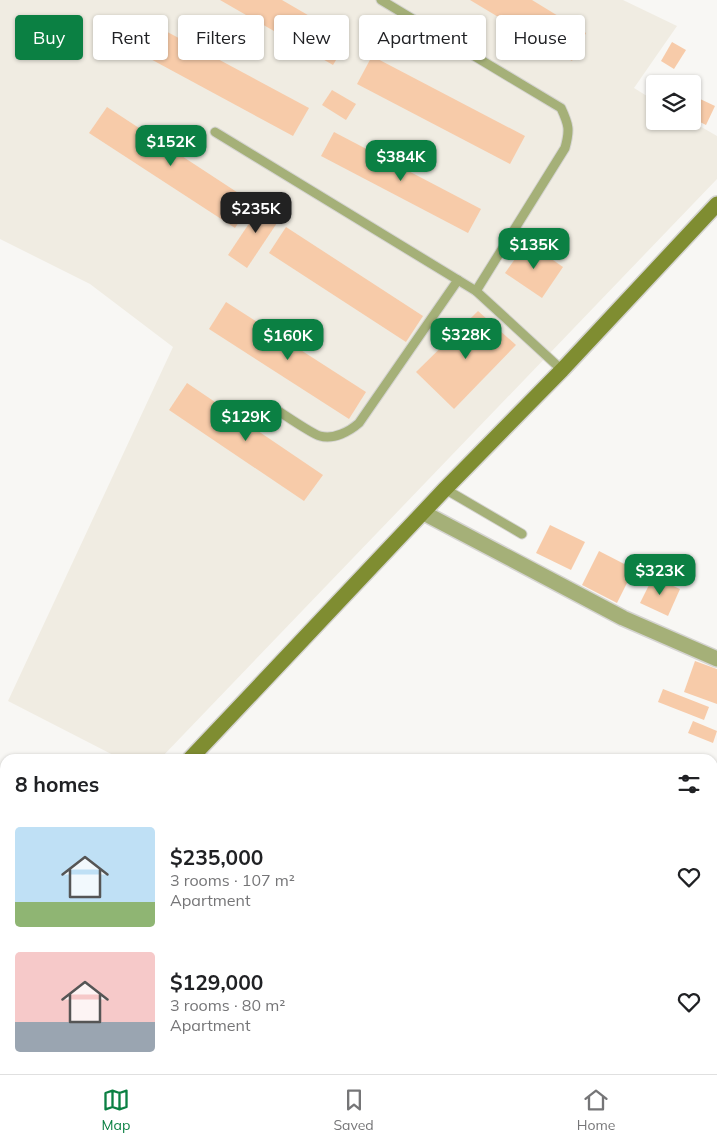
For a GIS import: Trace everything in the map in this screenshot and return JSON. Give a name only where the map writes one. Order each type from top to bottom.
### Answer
[{"type":"street","points":[[195,754],[445,489],[562,370],[717,204]]},
{"type":"street","points":[[424,513],[623,618],[717,659]]},
{"type":"lane","points":[[381,0],[561,108],[568,123],[565,148],[476,290]]},
{"type":"lane","points":[[215,132],[476,290],[562,370]]},
{"type":"lane","points":[[271,406],[320,436],[334,436],[350,431],[359,423],[458,280]]},
{"type":"lane","points":[[445,489],[522,534]]},
{"type":"shaded area","points":[[0,0],[623,0],[677,26],[634,88],[646,95],[646,130],[701,130],[701,127],[717,136],[717,179],[165,754],[111,754],[8,701],[173,347],[90,284],[0,239]]},
{"type":"building","points":[[220,0],[282,0],[308,15],[274,15],[274,31],[264,25],[264,15],[246,15]]},
{"type":"building","points":[[470,0],[532,0],[557,15],[496,15]]},
{"type":"building","points":[[168,32],[178,38],[178,60],[220,60],[309,108],[293,136],[152,60],[168,60]]},
{"type":"building","points":[[672,42],[686,50],[674,69],[661,61]]},
{"type":"building","points":[[324,60],[336,60],[333,65]]},
{"type":"building","points":[[370,60],[380,60],[525,136],[510,164],[357,84]]},
{"type":"building","points":[[332,90],[356,104],[346,120],[322,105]]},
{"type":"building","points":[[701,99],[715,106],[706,125],[701,122]]},
{"type":"building","points":[[107,107],[252,202],[235,228],[89,133]]},
{"type":"building","points":[[334,132],[481,209],[468,233],[321,156]]},
{"type":"building","points":[[264,201],[283,214],[247,268],[228,255]]},
{"type":"building","points":[[286,227],[423,316],[406,342],[269,253]]},
{"type":"building","points":[[527,242],[563,267],[542,298],[505,273]]},
{"type":"building","points":[[226,302],[366,392],[349,419],[209,329]]},
{"type":"building","points":[[478,311],[516,345],[454,409],[416,372]]},
{"type":"building","points":[[187,383],[323,475],[304,501],[169,410]]},
{"type":"building","points":[[550,525],[585,542],[571,570],[536,553]]},
{"type":"building","points":[[599,551],[634,569],[617,603],[582,585]]},
{"type":"building","points":[[653,577],[680,589],[668,616],[640,603]]},
{"type":"building","points":[[695,661],[717,669],[717,704],[684,692]]},
{"type":"building","points":[[663,689],[709,707],[704,720],[658,702]]},
{"type":"building","points":[[693,721],[717,731],[713,743],[688,733]]}]
